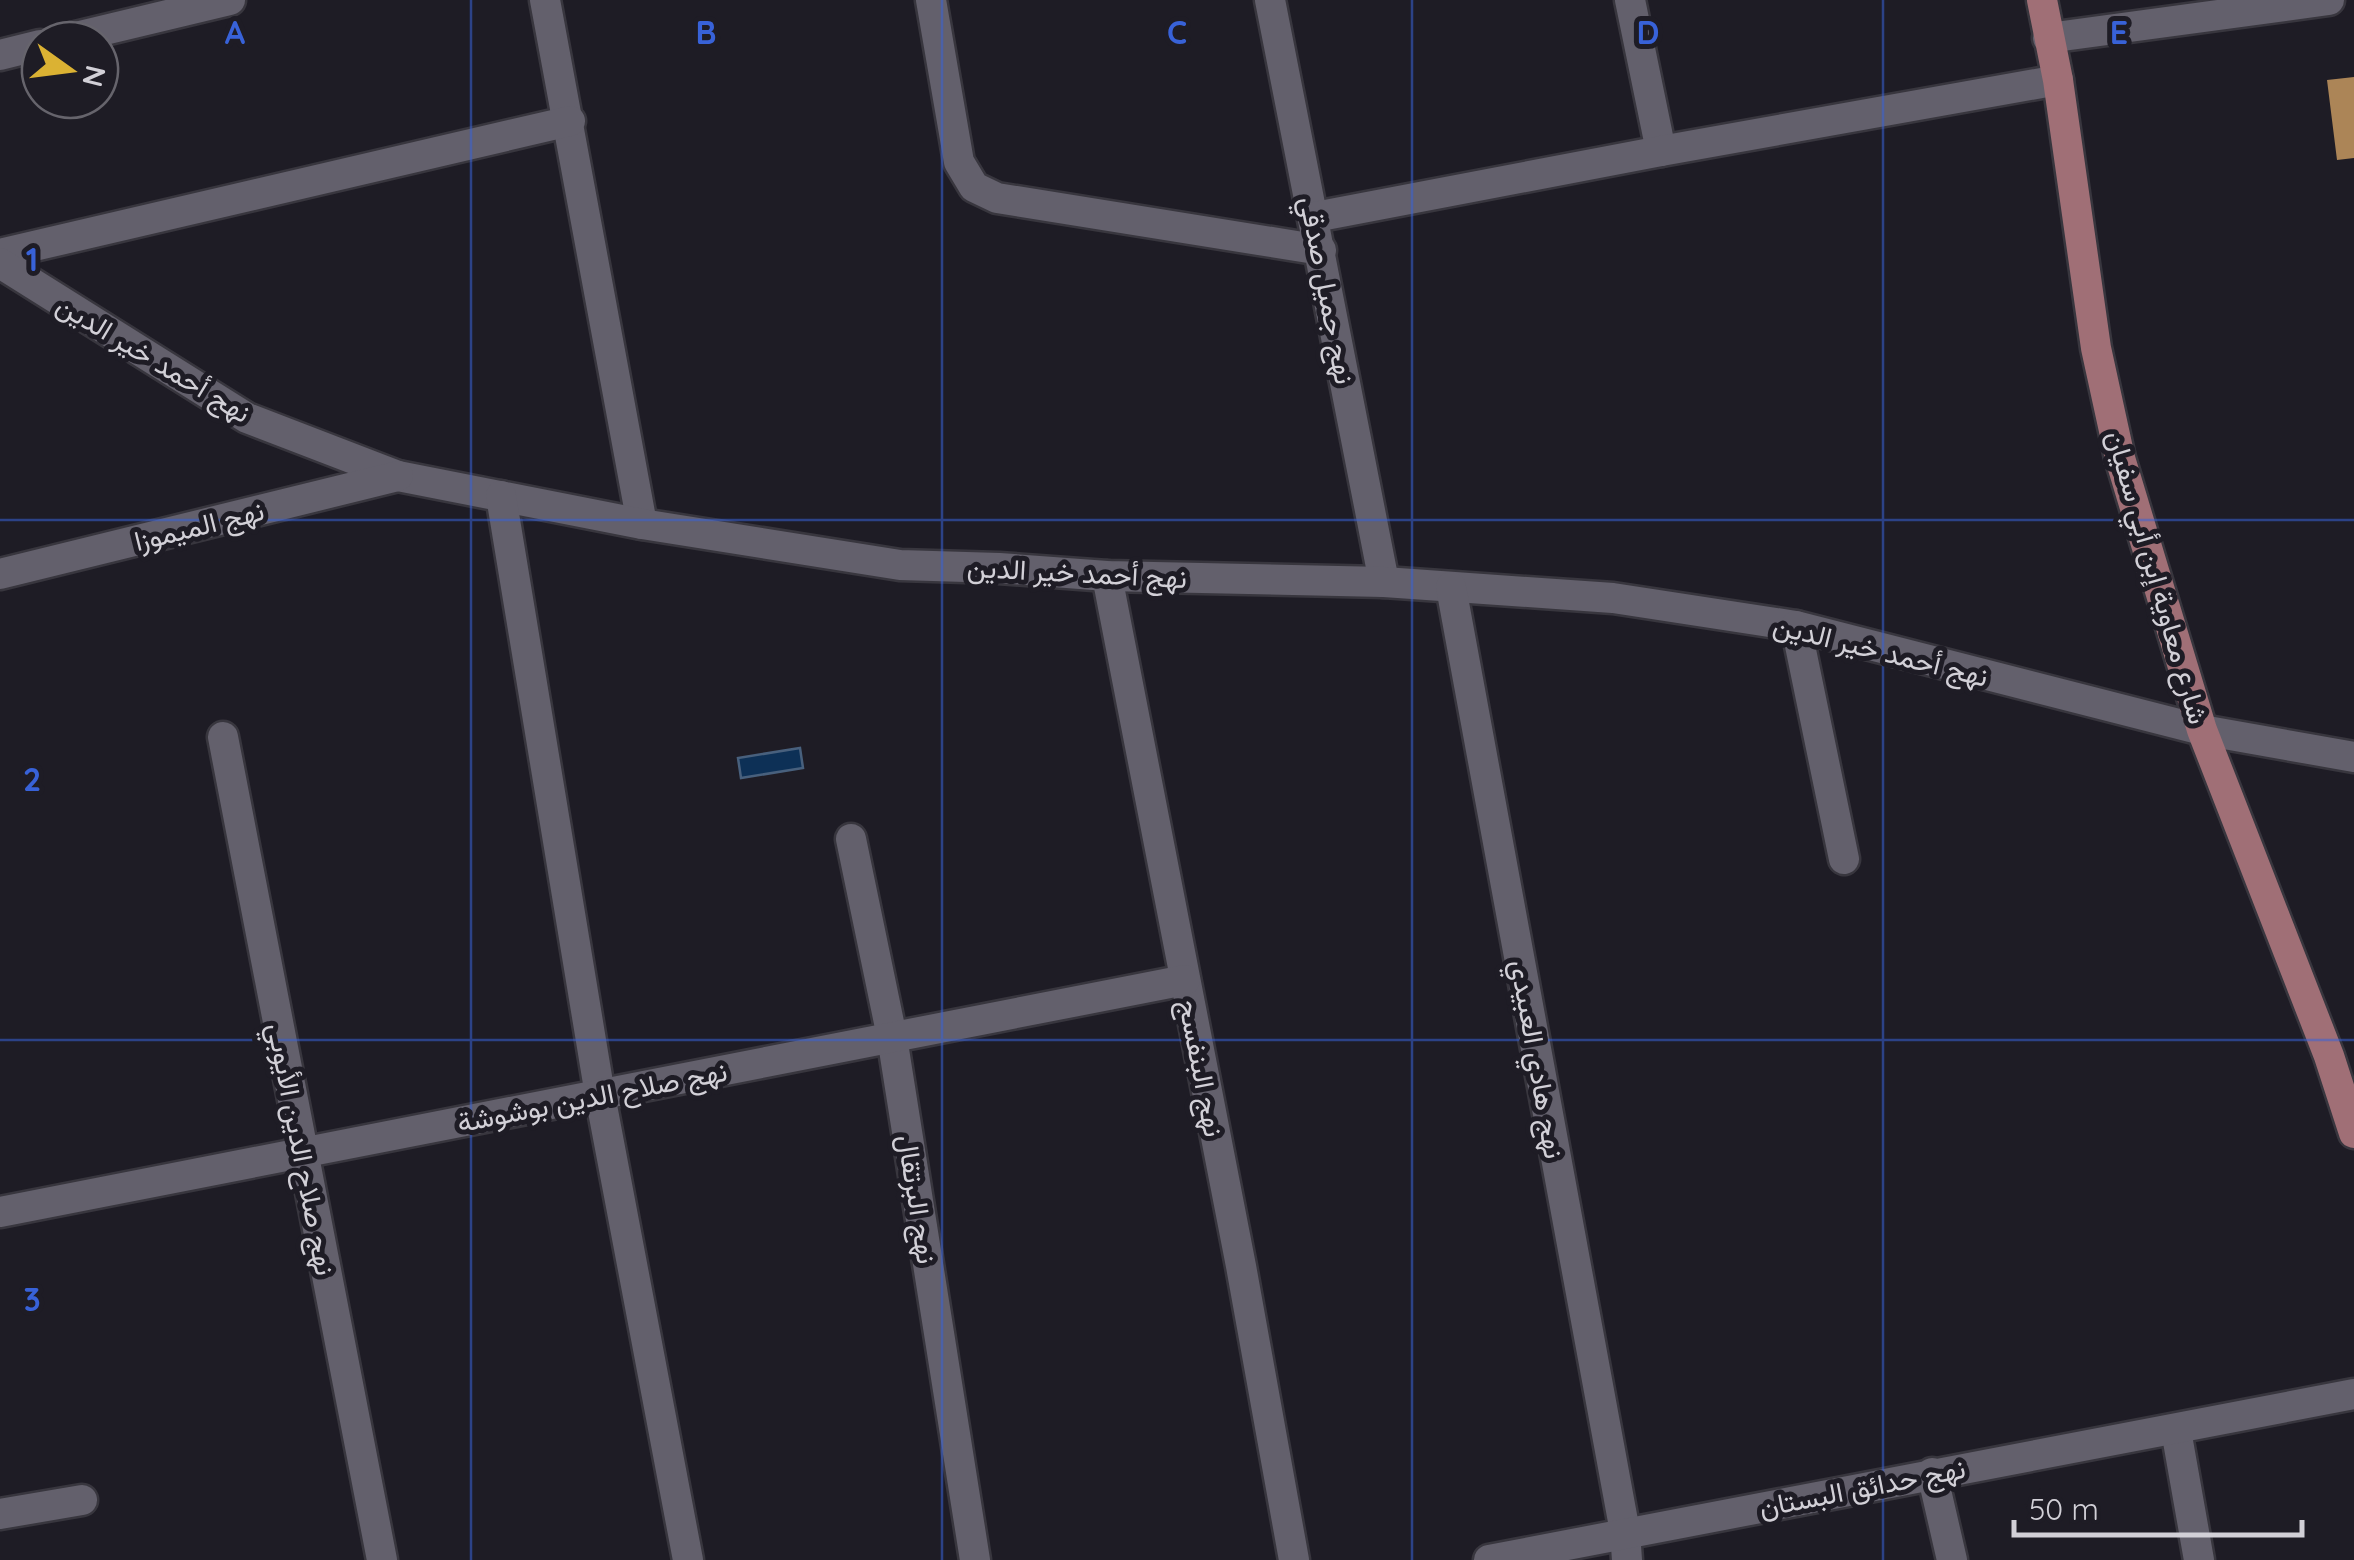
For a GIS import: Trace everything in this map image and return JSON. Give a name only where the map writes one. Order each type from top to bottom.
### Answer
[{"type":"main road","name":"شارع معاوية إبن أبي سفيان","points":[[2042,0],[2058,80],[2096,348],[2120,458],[2202,730],[2329,1056],[2354,1132]]},
{"type":"street","points":[[120,26],[230,0]]},
{"type":"street","points":[[545,0],[642,524]]},
{"type":"street","points":[[931,0],[960,162],[974,187],[996,198],[1321,250]]},
{"type":"street","name":"نهج جميل صدقي","points":[[1270,0],[1384,582]]},
{"type":"street","points":[[1630,0],[1661,151]]},
{"type":"street","points":[[2048,38],[2329,0]]},
{"type":"street","points":[[1315,218],[2058,80]]},
{"type":"street","points":[[0,254],[570,121]]},
{"type":"street","name":"نهج أحمد خير الدين","points":[[0,263],[247,418],[398,476],[642,524],[900,566],[1107,576],[1384,582],[1614,598],[1796,626],[2202,730],[2354,756]]},
{"type":"street","name":"نهج الميموزا","points":[[0,574],[398,476]]},
{"type":"street","points":[[500,496],[600,1095],[688,1560]]},
{"type":"street","name":"نهج البنفسج","points":[[1107,576],[1294,1560]]},
{"type":"street","name":"نهج هادي العبيدي","points":[[1451,587],[1626,1546]]},
{"type":"street","points":[[1796,626],[1844,860]]},
{"type":"street","name":"نهج صلاح الدين الأيوبي","points":[[223,737],[382,1560]]},
{"type":"street","name":"نهج البرتقال","points":[[851,839],[892,1038],[975,1560]]},
{"type":"street","name":"نهج صلاح الدين بوشوشة","points":[[0,1212],[1185,980]]},
{"type":"street","name":"نهج حدائق البستان","points":[[1489,1560],[1626,1546],[1932,1473],[2354,1394]]},
{"type":"street","points":[[2176,1430],[2200,1560]]},
{"type":"street","points":[[1932,1473],[1952,1560]]},
{"type":"street","points":[[0,1514],[82,1500]]},
{"type":"water","points":[[800,748],[803,768],[741,778],[738,758]]},
{"type":"building","points":[[2354,77],[2354,158],[2337,160],[2327,80]]}]
